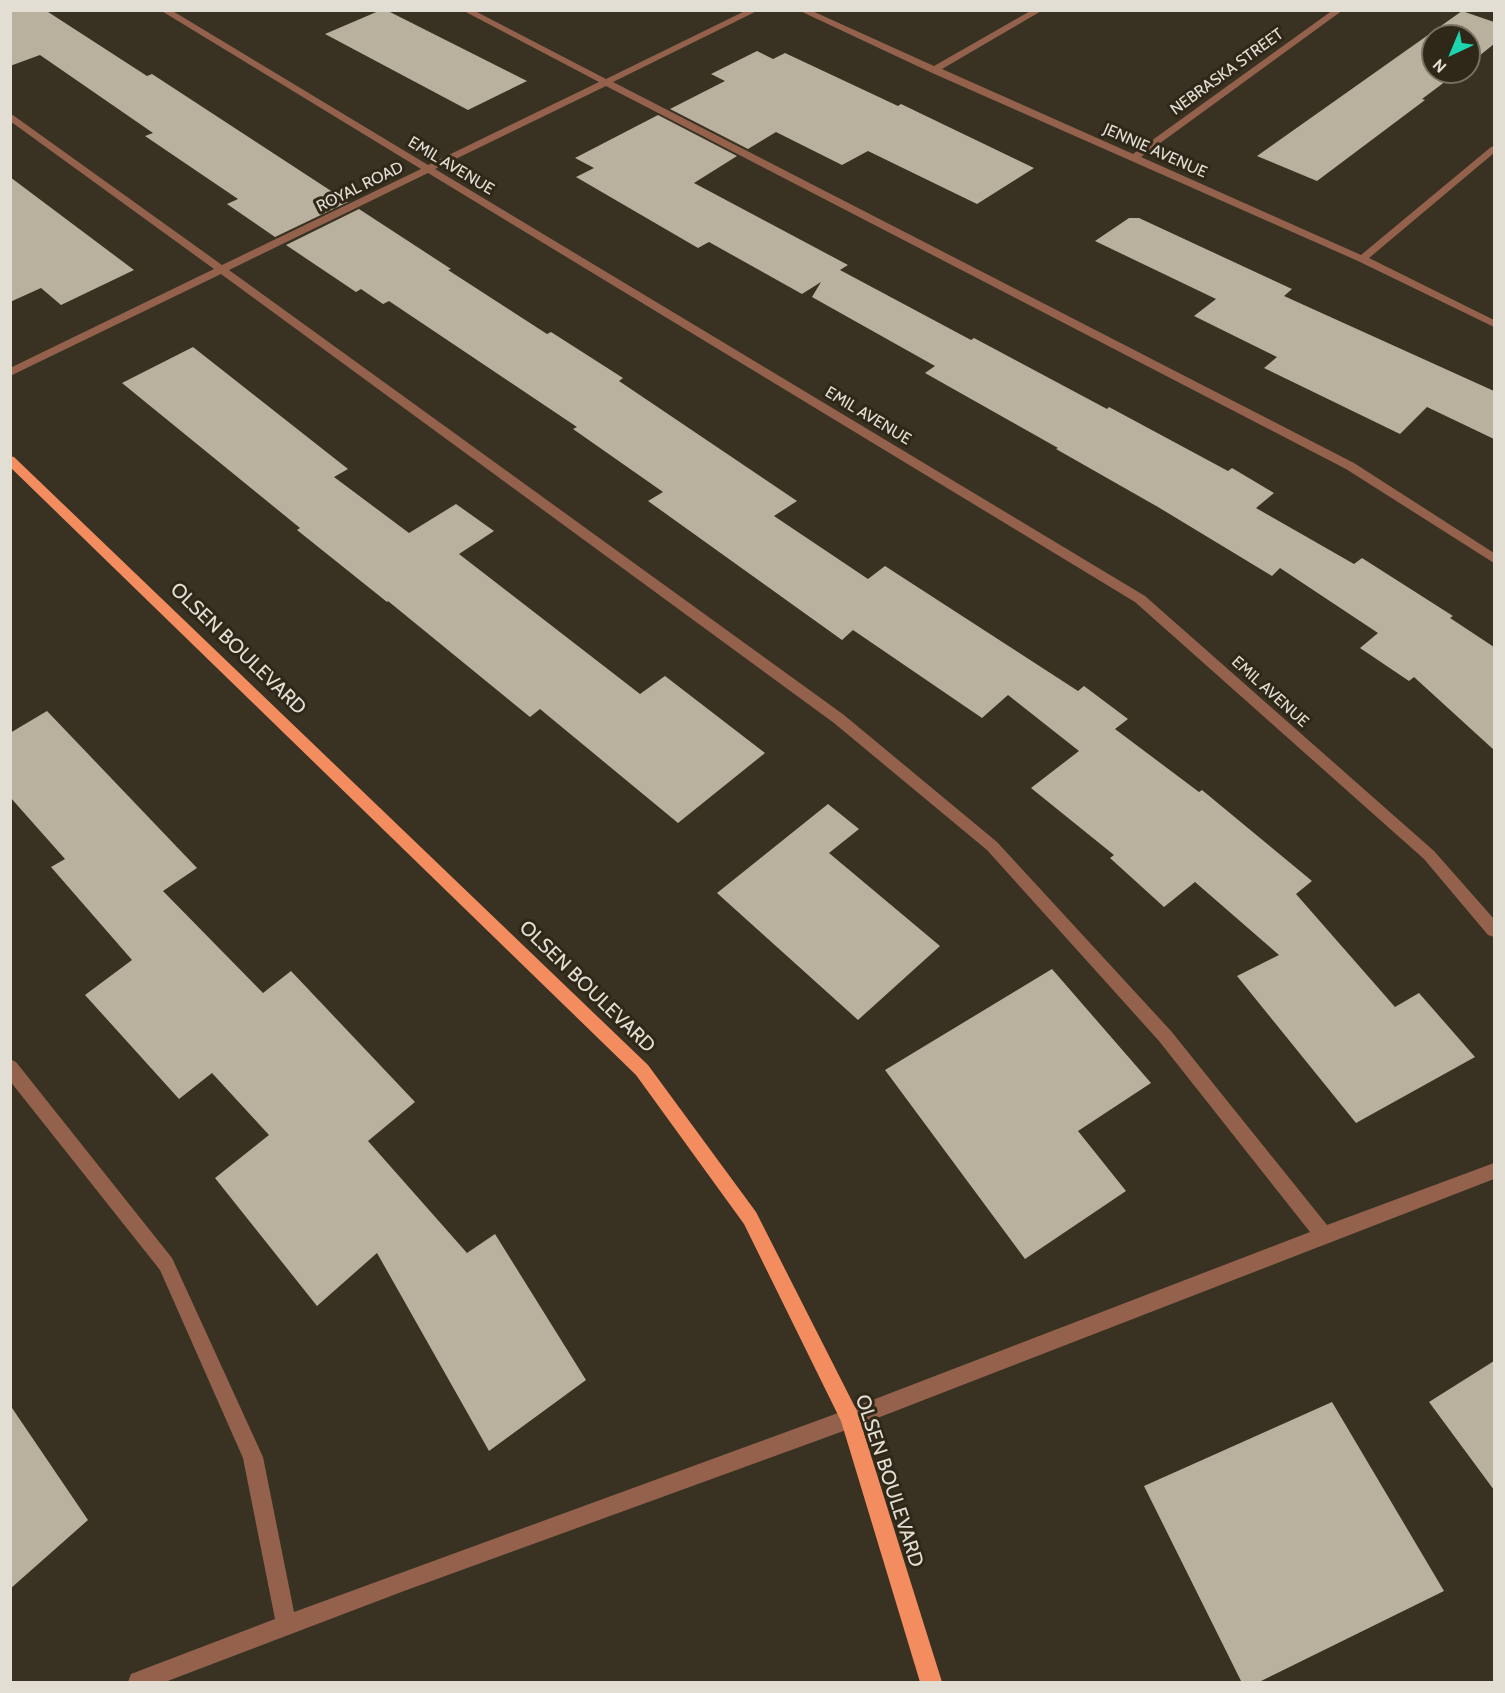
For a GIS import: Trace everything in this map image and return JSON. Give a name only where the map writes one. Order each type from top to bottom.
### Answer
[{"type":"main road","name":"OLSEN BOULEVARD","points":[[10,460],[642,1070],[750,1218],[850,1418],[932,1683]]},
{"type":"street","name":"EMIL AVENUE","points":[[164,10],[1140,599],[1429,855],[1494,930]]},
{"type":"street","points":[[466,10],[1350,466],[1494,559]]},
{"type":"street","name":"ROYAL ROAD","points":[[10,373],[755,10]]},
{"type":"street","name":"JENNIE AVENUE","points":[[802,10],[1362,259],[1494,324]]},
{"type":"street","points":[[933,70],[1039,10]]},
{"type":"street","name":"NEBRASKA STREET","points":[[1133,158],[1339,10]]},
{"type":"street","points":[[10,116],[839,719],[992,846],[1166,1036],[1323,1234]]},
{"type":"street","points":[[1362,259],[1494,149]]},
{"type":"street","points":[[10,1067],[166,1264],[253,1457],[286,1624]]},
{"type":"street","points":[[139,1683],[286,1624],[850,1418],[1323,1234],[1494,1171]]},
{"type":"building","points":[[10,10],[45,10],[147,76],[152,74],[348,202],[275,237],[227,204],[238,199],[145,136],[153,133],[40,55],[10,66]]},
{"type":"building","points":[[381,10],[386,10],[527,81],[468,110],[325,34]]},
{"type":"building","points":[[1462,11],[1494,22],[1494,44],[1481,54],[1481,24],[1444,24]]},
{"type":"building","points":[[1421,40],[1421,84],[1442,84],[1422,99],[1425,100],[1317,181],[1257,156]]},
{"type":"building","points":[[757,51],[773,59],[785,53],[898,106],[901,104],[1034,168],[977,204],[868,151],[842,165],[776,132],[748,149],[670,109],[725,81],[711,74]]},
{"type":"building","points":[[658,115],[737,156],[694,183],[848,265],[840,270],[971,340],[974,338],[1228,471],[1232,468],[1274,493],[1256,508],[1354,564],[1362,558],[1453,616],[1450,618],[1494,647],[1494,750],[1414,677],[1409,681],[1360,648],[1378,633],[1280,568],[1272,576],[1056,449],[1058,448],[925,373],[935,366],[812,297],[821,282],[802,294],[709,242],[698,248],[576,177],[594,168],[575,158]]},
{"type":"building","points":[[10,177],[134,270],[61,305],[41,288],[10,302]]},
{"type":"building","points":[[359,209],[547,334],[551,332],[623,378],[619,381],[797,501],[774,516],[868,579],[885,566],[1078,691],[1084,686],[1128,719],[1115,729],[1199,792],[1202,790],[1312,881],[1296,894],[1395,1007],[1419,993],[1475,1057],[1356,1123],[1237,976],[1279,955],[1195,882],[1164,907],[1110,858],[1114,855],[1031,788],[1079,751],[1008,695],[982,718],[853,630],[842,640],[648,501],[663,492],[573,429],[577,427],[389,301],[383,304],[361,289],[356,292],[286,245]]},
{"type":"building","points":[[1129,218],[1139,218],[1292,289],[1284,296],[1494,391],[1494,439],[1427,407],[1400,434],[1264,368],[1277,357],[1194,316],[1216,299],[1095,241]]},
{"type":"building","points":[[193,347],[348,469],[334,477],[409,533],[456,504],[494,531],[459,554],[640,694],[665,676],[765,753],[678,823],[540,709],[530,717],[297,530],[300,528],[122,383]]},
{"type":"building","points":[[47,711],[197,868],[163,891],[263,993],[291,971],[415,1102],[368,1141],[467,1253],[495,1234],[586,1380],[489,1451],[377,1253],[317,1306],[215,1178],[269,1135],[212,1073],[179,1099],[85,995],[132,960],[51,867],[65,859],[10,797],[10,733]]},
{"type":"building","points":[[828,804],[859,829],[829,853],[940,946],[858,1020],[717,893]]},
{"type":"building","points":[[1052,969],[1151,1083],[1078,1131],[1126,1191],[1025,1259],[885,1070]]},
{"type":"building","points":[[1494,1361],[1494,1490],[1429,1402]]},
{"type":"building","points":[[1332,1402],[1444,1591],[1257,1683],[1242,1683],[1144,1486]]},
{"type":"building","points":[[10,1405],[88,1520],[10,1589]]}]
